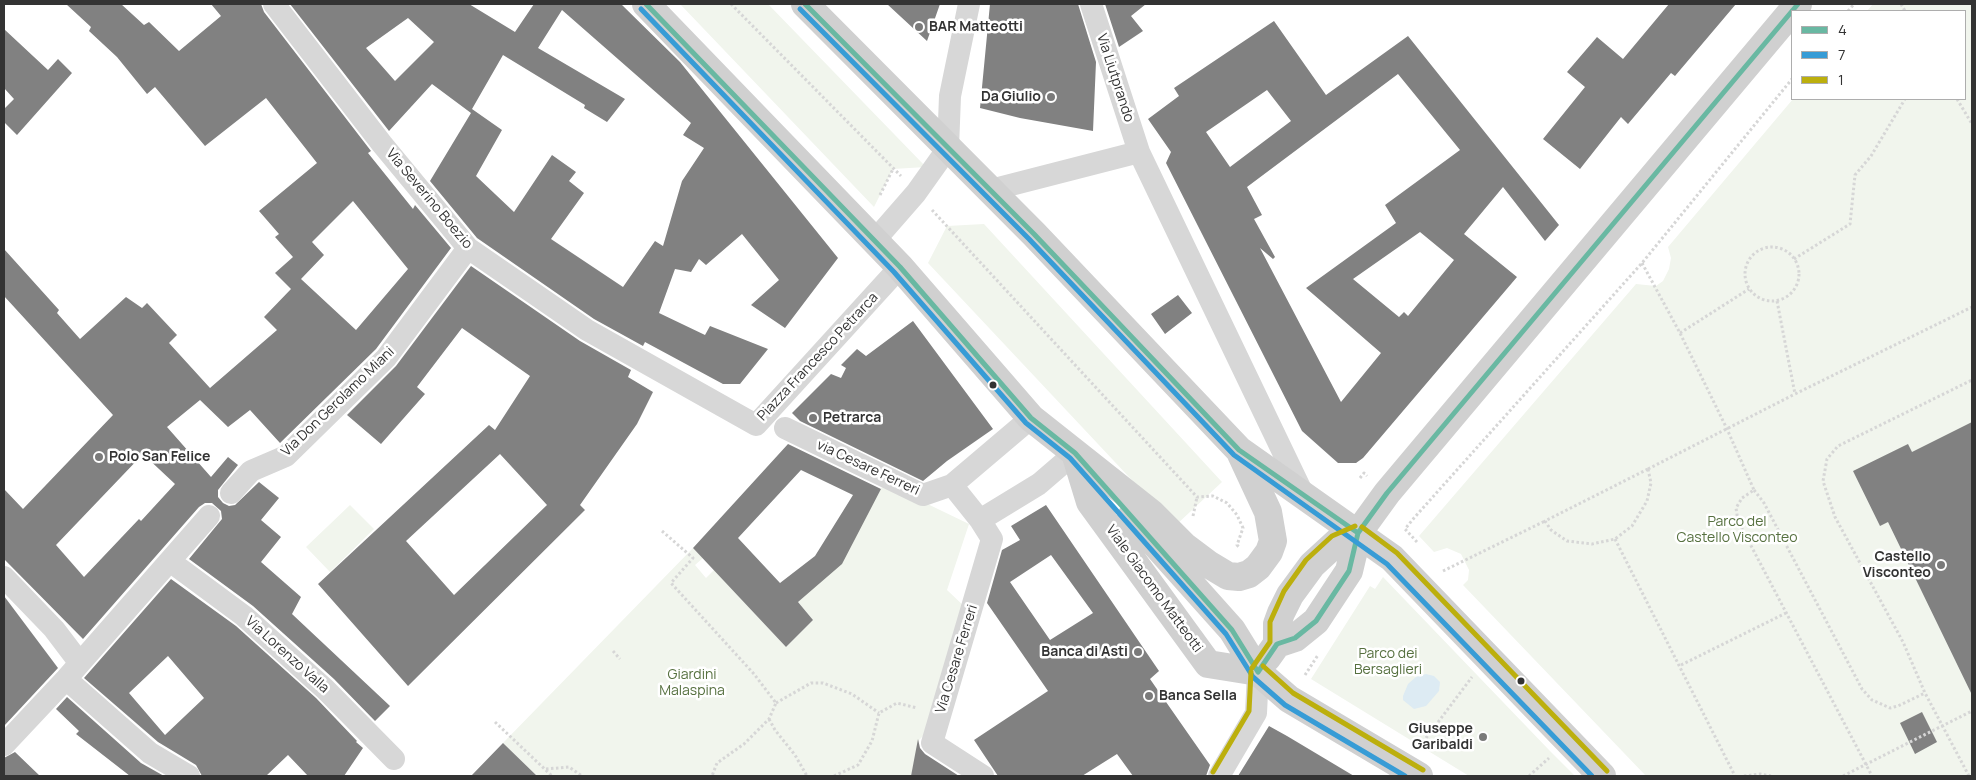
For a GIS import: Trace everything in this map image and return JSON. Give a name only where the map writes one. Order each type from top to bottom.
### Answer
[{"type":"street","name":"Via Severino Boezio","points":[[274,4],[382,144],[468,248],[587,330],[675,381],[730,408]]},
{"type":"street","name":"Viale Giacomo Matteotti","points":[[646,4],[875,240],[1031,418],[1151,513],[1184,546],[1228,576],[1239,577],[1249,574],[1262,562],[1273,541],[1273,531],[1268,512],[1239,450]]},
{"type":"street","name":"Viale Giacomo Matteotti","points":[[805,4],[991,190],[1239,450],[1305,498],[1358,532],[1392,558],[1602,776]]},
{"type":"street","points":[[875,240],[916,192],[948,148],[950,96],[969,4]]},
{"type":"street","name":"Via Liutprando","points":[[1092,4],[1139,152]]},
{"type":"street","points":[[1277,644],[1295,638],[1316,621],[1349,571],[1358,532],[1387,493],[1473,388],[1791,12]]},
{"type":"street","points":[[991,190],[1139,152],[1305,498]]},
{"type":"street","name":"Via Don Gerolamo Miani","points":[[231,493],[251,471],[286,456],[386,358],[468,248]]},
{"type":"street","name":"Piazza Francesco Petrarca","points":[[730,408],[756,425],[900,267]]},
{"type":"street","points":[[952,485],[1031,418]]},
{"type":"street","name":"via Cesare Ferreri","points":[[785,428],[923,495],[952,485]]},
{"type":"street","name":"Viale Giacomo Matteotti","points":[[1075,454],[1090,502],[1208,664],[1258,672]]},
{"type":"street","name":"Viale Giacomo Matteotti","points":[[1075,454],[1232,630],[1258,672]]},
{"type":"street","points":[[980,520],[1038,484],[1075,454]]},
{"type":"street","name":"Via Cesare Ferreri","points":[[952,485],[980,520],[992,539],[932,743],[983,776]]},
{"type":"street","points":[[4,746],[171,562],[209,516]]},
{"type":"street","points":[[1219,776],[1256,713],[1258,672],[1277,644],[1277,624],[1290,595],[1312,565],[1337,542],[1358,532]]},
{"type":"street","name":"Via Lorenzo Valla","points":[[171,562],[244,616],[325,689],[394,759]]},
{"type":"street","points":[[4,577],[54,629],[73,671],[150,753],[189,776]]},
{"type":"street","points":[[1258,672],[1289,699],[1419,776]]},
{"type":"path","points":[[731,4],[916,192],[1197,497],[1213,496],[1227,503],[1243,528],[1237,545],[1243,551]]},
{"type":"path","points":[[1418,544],[1405,530],[1414,518],[1642,263],[1791,80]]},
{"type":"path","points":[[1794,259],[1850,224],[1855,175],[1871,156],[1904,100]]},
{"type":"path","points":[[1958,100],[1972,124]]},
{"type":"path","points":[[1779,248],[1794,259],[1799,276],[1792,292],[1777,301],[1761,299],[1749,289],[1745,280],[1748,262],[1761,249],[1779,248]]},
{"type":"path","points":[[1642,263],[1680,333],[1727,429],[1754,490],[1764,503],[1862,689],[1872,700],[1890,708],[1926,693]]},
{"type":"path","points":[[1680,333],[1749,289]]},
{"type":"path","points":[[1777,301],[1795,394]]},
{"type":"path","points":[[1437,564],[1444,571],[1972,307]]},
{"type":"path","points":[[1969,776],[1926,693],[1903,642],[1832,510],[1823,481],[1824,469],[1832,451],[1838,446],[1972,380]]},
{"type":"path","points":[[1545,521],[1551,530],[1567,541],[1592,544],[1616,539],[1632,526],[1647,500],[1651,483],[1648,469]]},
{"type":"path","points":[[1360,478],[1364,473],[1368,476]]},
{"type":"path","points":[[1754,490],[1742,498],[1736,508],[1738,521],[1872,776]]},
{"type":"path","points":[[662,531],[693,558],[671,582],[754,674],[776,703]]},
{"type":"path","points":[[1616,539],[1735,776]]},
{"type":"path","points":[[1681,666],[1786,613]]},
{"type":"path","points":[[613,651],[620,659]]},
{"type":"path","points":[[1420,746],[1475,672]]},
{"type":"path","points":[[712,776],[717,763],[744,744],[769,719],[776,703],[811,683],[823,683],[852,694],[879,713]]},
{"type":"path","points":[[834,776],[858,765],[872,741],[879,713],[897,703],[910,706],[930,718],[939,720]]},
{"type":"path","points":[[1843,776],[1972,711]]},
{"type":"path","points":[[769,719],[775,730],[795,755],[807,776]]},
{"type":"path","points":[[495,722],[552,776]]},
{"type":"path","points":[[1529,776],[1553,754]]},
{"type":"path","points":[[545,770],[559,766],[569,767],[582,776]]},
{"type":"path","points":[[1744,776],[1760,774],[1771,776]]},
{"type":"green space","points":[[680,4],[768,4],[926,167],[893,169],[874,207]]},
{"type":"green space","name":"Parco del Castello Visconteo","points":[[1873,4],[1972,4],[1972,776],[1646,776],[1463,585],[1468,580],[1469,570],[1461,554],[1447,548],[1434,552],[1419,536],[1636,284],[1656,286],[1663,281],[1669,269],[1671,258],[1668,247],[1792,100],[1966,100],[1966,10],[1868,10]]},
{"type":"green space","points":[[984,224],[1222,482],[1175,526],[928,263],[947,226]]},
{"type":"green space","name":"Giardini Malaspina","points":[[884,483],[969,524],[947,590],[965,607],[924,735],[919,740],[911,776],[537,776],[503,743],[693,548],[703,558],[695,565],[706,578],[714,570],[786,647],[813,620],[798,602],[842,560]]},
{"type":"green space","points":[[350,505],[374,529],[330,572],[306,547]]},
{"type":"green space","name":"Parco dei Bersaglieri","points":[[1383,577],[1575,776],[1469,776],[1311,679],[1370,586],[1375,589]]},
{"type":"shaded area","points":[[1426,674],[1434,676],[1440,682],[1439,691],[1426,706],[1414,709],[1403,700],[1403,696],[1408,684],[1416,677]]},
{"type":"building","points":[[66,4],[121,4],[144,25],[149,22],[179,51],[221,16],[211,4],[261,4],[264,12],[371,151],[368,153],[413,209],[415,205],[451,248],[376,349],[280,443],[250,410],[228,427],[200,400],[167,427],[211,477],[228,457],[238,465],[218,490],[218,497],[223,503],[229,506],[235,505],[259,482],[279,498],[261,520],[281,537],[261,562],[301,597],[292,614],[390,706],[375,721],[334,679],[253,606],[189,559],[222,519],[221,511],[212,503],[205,503],[199,507],[83,639],[4,559],[4,489],[23,509],[113,415],[4,296],[4,249],[59,310],[57,313],[80,339],[126,297],[142,308],[147,303],[177,335],[169,343],[210,388],[277,330],[264,317],[291,289],[275,273],[293,257],[275,237],[279,234],[259,211],[317,163],[266,98],[205,146],[155,87],[147,94],[117,57],[89,31],[91,27]],"holes":[[[353,201],[408,269],[356,330],[301,279],[324,255],[312,242]],[[143,454],[175,484],[141,521],[139,519],[84,577],[56,545]]]},
{"type":"building","points":[[290,4],[469,4],[515,32],[534,4],[621,4],[680,62],[838,258],[785,328],[751,305],[779,280],[742,234],[706,265],[699,259],[691,272],[675,269],[659,313],[705,335],[710,326],[768,349],[740,384],[723,384],[645,342],[643,346],[594,319],[477,238],[430,181],[471,113],[432,84],[389,131]],"holes":[[[562,10],[691,123],[683,135],[704,148],[682,181],[663,246],[655,241],[623,287],[551,239],[584,193],[569,181],[576,172],[552,155],[514,212],[476,176],[502,130],[472,109],[503,55],[585,105],[584,108],[607,122],[625,99],[538,48]],[[408,18],[434,42],[395,81],[366,48]]]},
{"type":"building","points":[[887,4],[940,4],[927,41]]},
{"type":"building","points":[[990,4],[1078,4],[1096,62],[1093,131],[1020,118],[980,108]]},
{"type":"building","points":[[1105,4],[1146,4],[1131,16],[1143,31],[1119,47]]},
{"type":"building","points":[[1669,4],[1736,4],[1675,76],[1671,73],[1628,124],[1621,117],[1580,169],[1543,139],[1585,87],[1567,72],[1597,37],[1623,59]]},
{"type":"building","points":[[1274,21],[1326,95],[1408,36],[1559,225],[1545,241],[1503,187],[1464,234],[1517,277],[1363,458],[1356,463],[1338,463],[1302,431],[1166,163],[1171,152],[1148,119],[1179,96],[1174,88]],"holes":[[[1398,74],[1460,150],[1385,205],[1396,223],[1306,288],[1381,353],[1341,402],[1260,248],[1273,259],[1275,257],[1254,219],[1262,215],[1247,187]],[[1267,90],[1291,121],[1230,167],[1206,132]],[[1420,232],[1454,260],[1408,316],[1404,312],[1399,317],[1353,279]]]},
{"type":"building","points":[[4,29],[48,70],[58,59],[72,73],[17,135],[4,122],[4,109],[14,99],[4,88]]},
{"type":"building","points":[[471,266],[580,341],[631,370],[628,377],[653,392],[637,424],[580,505],[585,510],[408,686],[318,584],[489,425],[495,430],[530,376],[462,328],[417,387],[425,394],[381,444],[347,415],[396,366]],"holes":[[[500,454],[547,505],[454,595],[406,541]]]},
{"type":"building","points":[[1178,295],[1192,313],[1165,334],[1151,314]]},
{"type":"building","points":[[913,321],[993,429],[947,461],[923,481],[800,421],[792,413],[831,374],[841,378],[846,368],[841,365],[857,349],[866,356]]},
{"type":"building","name":"Castello Visconteo","points":[[1972,422],[1972,695],[1888,522],[1880,526],[1853,471],[1908,444],[1912,452]]},
{"type":"building","points":[[788,444],[881,489],[842,564],[798,602],[813,620],[786,647],[693,548]],"holes":[[[801,470],[853,495],[815,556],[780,583],[738,538]]]},
{"type":"building","points":[[1046,505],[1159,671],[1150,679],[1210,765],[1206,776],[1133,776],[1117,754],[1082,776],[998,776],[974,740],[1048,691],[987,603],[1002,550],[1020,540],[1011,526]],"holes":[[[1051,555],[1093,613],[1050,640],[1010,582]]]},
{"type":"building","points":[[171,579],[236,626],[316,698],[363,748],[344,776],[308,776],[288,755],[266,776],[202,776],[196,765],[158,742],[84,678]],"holes":[[[168,656],[204,698],[165,735],[129,693]]]},
{"type":"building","points":[[4,596],[58,668],[4,726]]},
{"type":"building","points":[[67,697],[141,763],[164,776],[130,776],[76,734],[79,731],[56,709]]},
{"type":"building","points":[[1922,712],[1937,742],[1915,754],[1900,723]]},
{"type":"building","points":[[1269,726],[1287,736],[1354,776],[1238,776]]},
{"type":"building","points":[[918,739],[920,748],[925,754],[959,776],[911,776]]},
{"type":"building","points":[[503,743],[537,776],[471,776]]},
{"type":"building","points":[[15,752],[40,776],[4,776],[4,758]]},
{"type":"transit line","name":"4","points":[[646,4],[900,267],[1031,418],[1075,453],[1232,630],[1258,672]]},
{"type":"transit line","name":"4","points":[[805,4],[1034,234],[1239,450],[1358,533]]},
{"type":"transit line","name":"4","points":[[1793,10],[1798,4]]},
{"type":"transit line","name":"7","points":[[641,9],[894,272],[1026,423],[1070,458],[1226,634],[1253,677],[1285,705],[1405,776]]},
{"type":"transit line","name":"7","points":[[800,9],[1029,239],[1234,455],[1387,564],[1592,776]]},
{"type":"transit line","name":"4","points":[[1258,672],[1277,644],[1295,638],[1316,621],[1349,571],[1358,533],[1387,493],[1791,12]]},
{"type":"transit line","name":"1","points":[[1252,668],[1270,642],[1270,622],[1284,591],[1306,560],[1332,536],[1355,526]]},
{"type":"transit line","name":"1","points":[[1362,527],[1397,553],[1607,771]]},
{"type":"transit line","name":"1","points":[[1263,666],[1293,693],[1423,770]]},
{"type":"transit line","name":"1","points":[[1213,772],[1249,711],[1251,672]]},
{"type":"place","name":"BAR Matteotti","points":[[919,27]]},
{"type":"place","name":"Da Giulio","points":[[1051,97]]},
{"type":"place","name":"Petrarca","points":[[813,418]]},
{"type":"place","name":"Polo San Felice","points":[[99,457]]},
{"type":"place","name":"Castello Visconteo","points":[[1941,565]]},
{"type":"place","name":"Banca di Asti","points":[[1138,652]]},
{"type":"place","name":"Banca Sella","points":[[1149,696]]},
{"type":"place","name":"Giuseppe Garibaldi","points":[[1483,737]]}]
